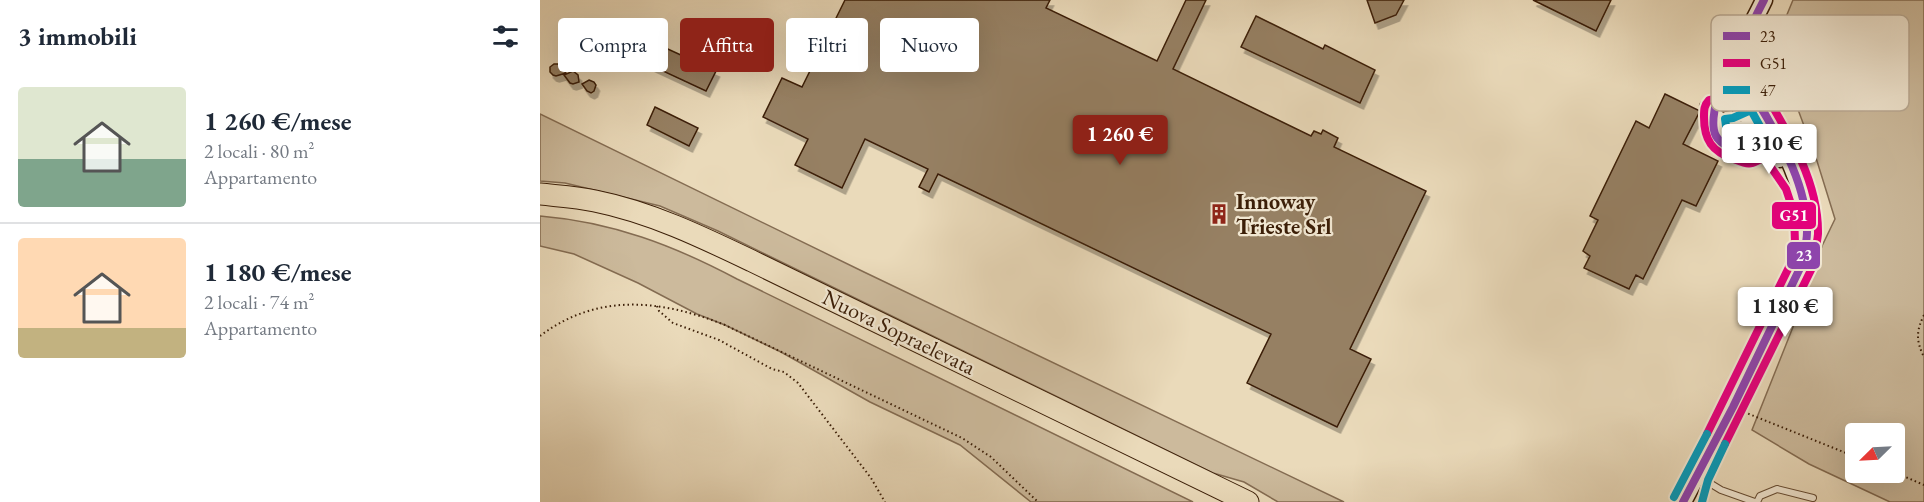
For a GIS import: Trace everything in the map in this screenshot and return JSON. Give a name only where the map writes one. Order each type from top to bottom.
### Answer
[{"type":"highway","name":"Nuova Sopraelevata","points":[[540,194],[596,201],[650,217],[691,233],[1248,502]]},
{"type":"highway","name":"Nuova Sopraelevata","points":[[540,207],[624,222],[687,246],[1216,502]]},
{"type":"street","points":[[1756,15],[1764,0]]},
{"type":"street","points":[[1683,502],[1733,407],[1802,264],[1807,228],[1797,176],[1762,120],[1749,111]]},
{"type":"street","points":[[1759,111],[1765,140],[1799,190]]},
{"type":"street","points":[[1691,502],[1698,476]]},
{"type":"lane","points":[[1703,105],[1711,108]]},
{"type":"lane","points":[[1714,111],[1714,129],[1719,140],[1749,153],[1760,147],[1765,140]]},
{"type":"lane","points":[[1716,111],[1744,126],[1762,120]]},
{"type":"lane","points":[[1698,476],[1721,490],[1756,502],[1760,496],[1777,489],[1814,498]]},
{"type":"lane","points":[[1733,502],[1734,494]]},
{"type":"path","points":[[540,336],[570,317],[608,306],[629,304],[657,306],[697,314],[725,325],[962,438],[991,457],[1038,502]]},
{"type":"path","points":[[657,306],[659,311],[673,323],[719,340],[772,369],[784,372],[798,382],[871,478],[885,502]]},
{"type":"path","points":[[1924,315],[1917,331],[1918,344],[1924,357]]},
{"type":"path","points":[[1733,407],[1845,453]]},
{"type":"path","points":[[1905,477],[1924,485]]},
{"type":"shaded area","points":[[1793,0],[1924,0],[1924,502],[1890,502],[1850,483],[1905,483],[1905,423],[1845,423],[1845,481],[1809,464],[1752,430],[1822,246],[1835,219],[1799,111],[1909,111],[1909,15],[1787,15]]},
{"type":"shaded area","points":[[540,114],[1344,502],[1278,502],[1244,482],[1213,473],[718,231],[660,206],[565,183],[540,181]]},
{"type":"shaded area","points":[[540,216],[567,219],[617,230],[642,237],[689,256],[1193,502],[1031,502],[960,445],[870,402],[781,352],[697,314],[638,283],[574,254],[540,246]]},
{"type":"building","name":"Innoway Trieste Srl","points":[[845,0],[1050,0],[1046,8],[1157,61],[1186,0],[1206,0],[1173,69],[1311,136],[1314,131],[1321,134],[1323,130],[1338,138],[1334,147],[1426,191],[1350,349],[1371,359],[1337,427],[1247,383],[1271,334],[938,174],[929,192],[919,187],[928,169],[865,139],[842,188],[795,165],[808,139],[763,117],[782,78],[802,87],[809,72],[868,72],[868,18],[836,18]]},
{"type":"building","points":[[1367,0],[1404,0],[1396,15],[1375,23]]},
{"type":"building","points":[[1533,0],[1611,0],[1596,31]]},
{"type":"building","points":[[1256,16],[1323,49],[1325,45],[1375,70],[1360,103],[1241,47]]},
{"type":"building","points":[[668,49],[680,55],[680,72],[716,72],[706,91],[665,72],[668,72]]},
{"type":"building","points":[[558,64],[558,72],[566,73],[553,75],[550,67]]},
{"type":"building","points":[[574,72],[578,75],[579,82],[570,83],[564,75]]},
{"type":"building","points":[[589,80],[596,85],[591,93],[582,84]]},
{"type":"building","points":[[1665,94],[1700,111],[1683,144],[1718,161],[1696,206],[1682,200],[1643,279],[1636,275],[1629,289],[1584,268],[1590,256],[1583,251],[1598,220],[1590,216],[1636,121],[1649,128]]},
{"type":"building","points":[[655,107],[698,128],[689,146],[647,125]]},
{"type":"transit line","name":"23","points":[[1757,15],[1764,0]]},
{"type":"transit line","name":"G51","points":[[1707,434],[1792,261],[1795,243],[1794,213],[1786,189],[1764,157],[1754,163],[1745,163],[1720,153],[1708,139],[1704,117],[1706,104],[1711,100]]},
{"type":"transit line","name":"23","points":[[1715,111],[1714,129],[1719,140],[1731,148],[1749,153],[1764,141],[1770,123],[1763,111]]},
{"type":"transit line","name":"47","points":[[1749,111],[1725,119],[1727,133],[1748,142],[1762,130],[1752,111]]},
{"type":"transit line","name":"23","points":[[1683,502],[1733,407],[1802,264],[1807,232],[1801,190],[1785,150],[1764,111]]},
{"type":"transit line","name":"G51","points":[[1775,111],[1801,160],[1814,196],[1818,234],[1812,266]]},
{"type":"transit line","name":"G51","points":[[1725,444],[1812,268]]},
{"type":"transit line","name":"47","points":[[1674,497],[1707,434]]},
{"type":"transit line","name":"47","points":[[1702,502],[1708,480],[1725,444]]},
{"type":"place","name":"Innoway Trieste Srl","points":[[1219,214]]}]
